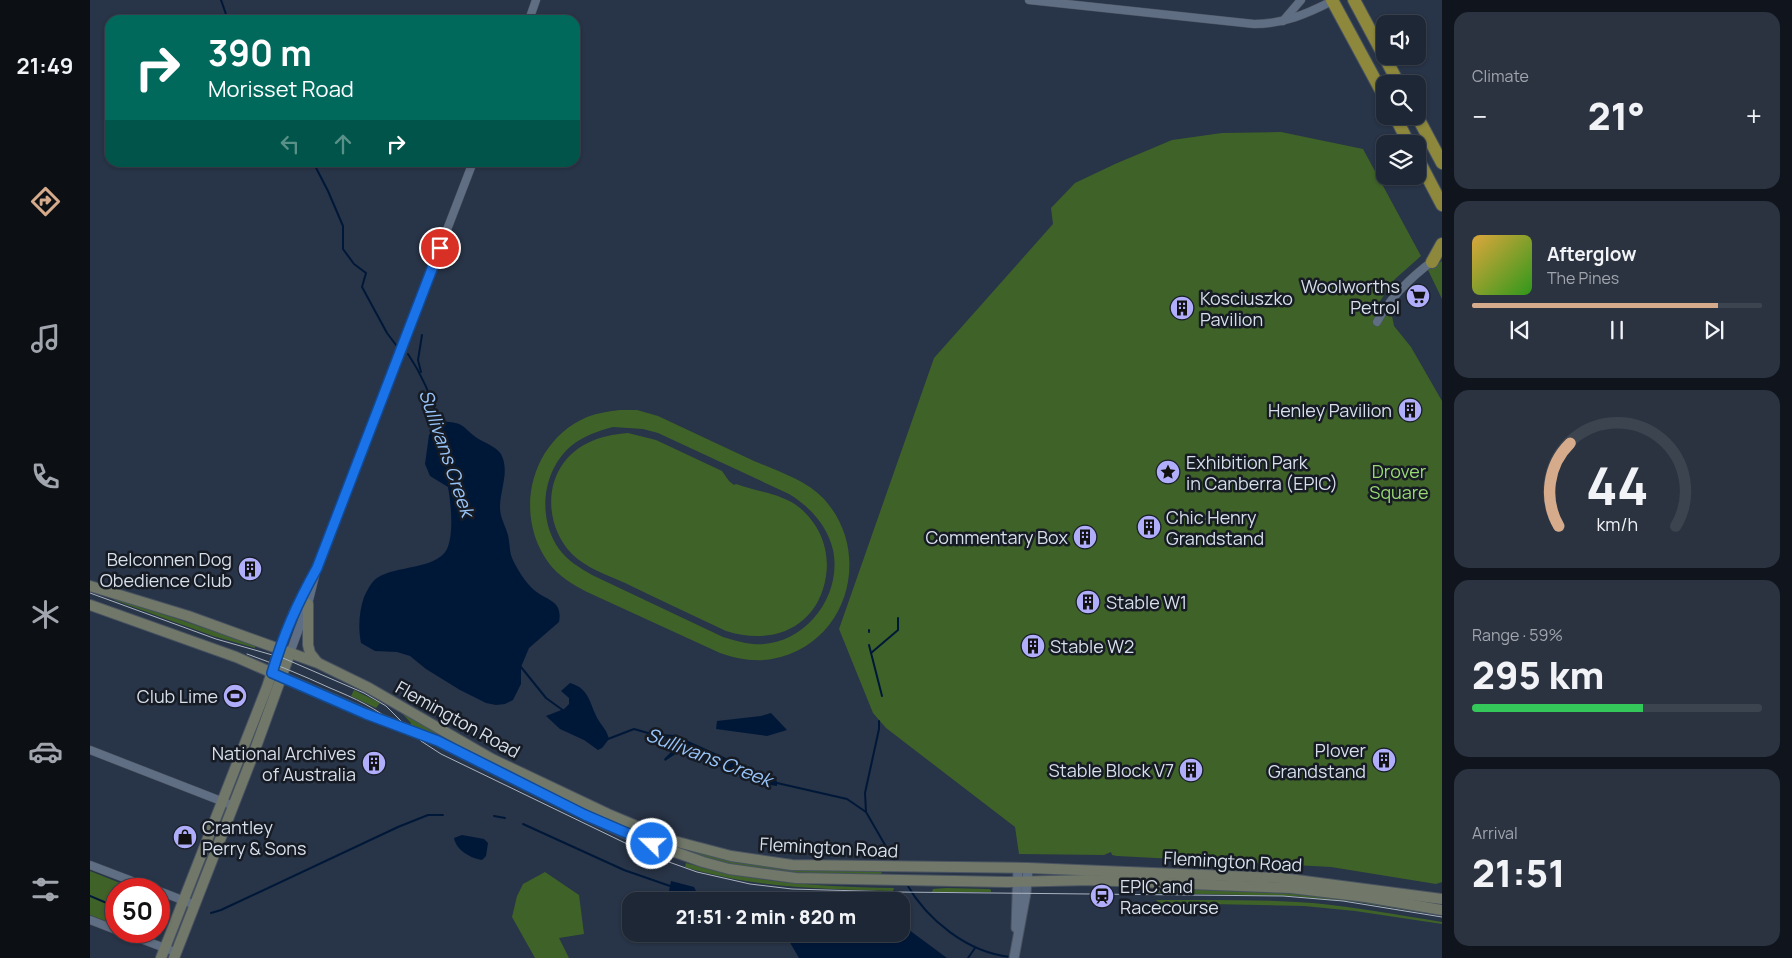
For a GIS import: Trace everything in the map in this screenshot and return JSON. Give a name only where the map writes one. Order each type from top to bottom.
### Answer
[{"type":"highway","points":[[1333,0],[1376,81]]},
{"type":"highway","points":[[1354,0],[1394,75]]},
{"type":"highway","points":[[1422,125],[1442,163]]},
{"type":"highway","points":[[1426,174],[1442,205]]},
{"type":"highway","points":[[1439,258],[1442,244]]},
{"type":"main road","name":"Flemington Road","points":[[90,586],[188,616],[318,663],[369,688],[492,759],[608,814],[670,840],[731,856],[800,866],[1023,868],[1210,881],[1366,897],[1442,910]]},
{"type":"main road","points":[[308,604],[308,645],[310,653],[318,663]]},
{"type":"main road","name":"Flemington Road","points":[[90,605],[236,657],[366,714],[438,741],[585,815],[668,851],[729,868],[796,878],[919,882],[1304,880],[1442,899]]},
{"type":"main road","points":[[163,953],[223,801],[280,648]]},
{"type":"main road","points":[[176,955],[234,806],[290,653]]},
{"type":"street","points":[[530,15],[536,0]]},
{"type":"street","points":[[1029,0],[1254,24],[1283,21],[1305,14],[1333,0]]},
{"type":"street","points":[[1283,21],[1301,0]]},
{"type":"street","points":[[290,653],[308,604],[317,568],[471,167]]},
{"type":"street","points":[[1377,322],[1404,284],[1439,258]]},
{"type":"street","points":[[280,648],[293,612],[317,568]]},
{"type":"street","points":[[90,750],[234,806]]},
{"type":"street","points":[[90,865],[124,878]]},
{"type":"street","points":[[1014,958],[1016,921],[1023,882],[1023,868]]},
{"type":"street","points":[[170,895],[195,904]]},
{"type":"street","points":[[90,920],[105,926]]},
{"type":"street","points":[[143,943],[163,953],[176,955]]},
{"type":"green space","name":"Exhibition Park in Canberra (EPIC)","points":[[1281,132],[1363,149],[1376,173],[1376,185],[1383,185],[1421,256],[1395,279],[1376,307],[1387,316],[1392,316],[1394,326],[1411,347],[1442,401],[1442,882],[1436,884],[1331,867],[1117,856],[1112,855],[1111,852],[1104,855],[1019,854],[1015,827],[886,728],[873,713],[839,629],[934,358],[1053,224],[1051,208],[1075,183],[1172,140],[1222,133]]},
{"type":"green space","points":[[1442,261],[1442,299],[1428,270]]},
{"type":"green space","points":[[616,410],[637,410],[658,416],[809,486],[824,499],[839,521],[848,545],[849,570],[845,595],[835,617],[819,636],[798,651],[772,659],[752,660],[733,657],[720,653],[587,592],[566,579],[552,567],[537,543],[531,522],[530,501],[533,480],[541,461],[552,443],[568,428],[587,417]],"holes":[[[613,427],[643,429],[658,433],[789,494],[817,518],[827,533],[833,550],[834,568],[832,585],[825,601],[815,616],[803,628],[788,638],[771,643],[749,644],[723,637],[592,575],[570,561],[559,549],[552,537],[545,509],[549,481],[561,456],[576,442],[602,430]]]},
{"type":"green space","points":[[628,433],[656,440],[722,471],[734,485],[769,493],[785,499],[800,508],[807,515],[822,539],[827,566],[821,594],[813,609],[803,620],[790,629],[776,634],[760,636],[743,635],[726,631],[597,571],[572,554],[559,536],[552,515],[552,493],[558,472],[571,455],[587,443],[607,436]]},
{"type":"green space","points":[[115,598],[237,639],[255,646],[255,648],[213,636],[114,600]]},
{"type":"green space","points":[[354,690],[380,703],[376,708],[351,696]]},
{"type":"green space","points":[[398,709],[618,824],[661,841],[816,870],[882,871],[881,875],[811,875],[733,865],[700,857],[621,827],[410,725],[411,723]]},
{"type":"green space","points":[[686,863],[737,875],[789,883],[894,888],[893,891],[840,889],[762,883],[711,874],[685,867]]},
{"type":"green space","points":[[90,871],[108,878],[105,878],[105,921],[90,915]]},
{"type":"green space","points":[[545,872],[579,895],[584,934],[559,938],[569,958],[535,958],[512,917],[517,896],[523,884]]},
{"type":"green space","points":[[1156,888],[1326,895],[1425,911],[1424,913],[1357,902],[1293,896],[1156,893]]},
{"type":"green space","points":[[933,889],[989,889],[991,892],[932,892]]},
{"type":"green space","points":[[1156,900],[1254,900],[1313,903],[1394,914],[1442,922],[1442,924],[1355,911],[1304,906],[1158,903]]},
{"type":"water","points":[[443,421],[461,425],[501,454],[504,460],[505,474],[500,511],[508,535],[512,558],[516,567],[531,587],[553,602],[559,609],[559,622],[529,648],[521,667],[521,684],[513,700],[505,704],[486,703],[460,690],[426,669],[410,656],[397,652],[375,651],[361,643],[359,626],[361,608],[364,597],[373,582],[385,574],[434,561],[442,556],[447,549],[451,535],[451,510],[448,487],[430,476],[425,464],[429,435],[436,425]]},
{"type":"water","points":[[570,683],[586,693],[607,734],[609,739],[598,750],[584,740],[560,729],[546,716],[564,709],[569,704],[569,698],[561,691]]},
{"type":"water","points":[[771,713],[787,730],[767,736],[716,729],[717,721],[761,716]]},
{"type":"water","points":[[659,734],[675,735],[777,781],[777,786],[763,784],[680,751],[665,761],[664,759],[673,750],[674,744]]},
{"type":"water","points":[[462,835],[484,839],[488,843],[486,856],[482,860],[468,855],[461,850],[454,838]]},
{"type":"water","points":[[671,881],[694,887],[696,891],[673,892],[669,891]]},
{"type":"water","points":[[910,931],[947,958],[799,958],[790,942],[910,942]]},
{"type":"waterway","name":"Sullivans Creek","points":[[221,0],[226,15]]},
{"type":"waterway","name":"Sullivans Creek","points":[[316,167],[343,226],[343,249],[354,264],[366,273],[362,287],[387,333],[396,345]]},
{"type":"waterway","points":[[421,372],[418,360],[422,335]]},
{"type":"waterway","name":"Sullivans Creek","points":[[408,354],[426,388],[439,424]]},
{"type":"waterway","points":[[871,653],[898,630],[898,618]]},
{"type":"waterway","points":[[869,645],[882,696]]},
{"type":"waterway","name":"Sullivans Creek","points":[[521,667],[546,698],[564,711]]},
{"type":"waterway","points":[[866,812],[865,793],[879,729],[879,721]]},
{"type":"waterway","name":"Sullivans Creek","points":[[608,739],[634,729],[665,738]]},
{"type":"waterway","name":"Sullivans Creek","points":[[777,783],[847,799],[866,812],[896,864]]},
{"type":"waterway","points":[[211,913],[398,827],[428,815],[443,815]]},
{"type":"waterway","points":[[494,816],[505,818]]},
{"type":"waterway","points":[[523,824],[624,870],[670,886]]},
{"type":"waterway","name":"Sullivans Creek","points":[[906,883],[925,910],[937,922],[964,942],[979,949],[1011,957]]},
{"type":"waterway","points":[[90,896],[105,902]]},
{"type":"waterway","points":[[968,958],[975,948]]},
{"type":"tram line","points":[[90,593],[216,639],[283,658],[364,693],[386,706],[421,741],[441,754],[652,856],[697,872],[750,884],[792,889],[896,892],[1283,896],[1343,901],[1442,917]]},
{"type":"tram line","points":[[247,654],[299,674],[356,700],[381,714],[397,726]]},
{"type":"place","name":"Woolworths Petrol","points":[[1418,296]]},
{"type":"place","name":"Kosciuszko Pavilion","points":[[1182,308]]},
{"type":"place","name":"Henley Pavilion","points":[[1410,410]]},
{"type":"place","name":"Exhibition Park in Canberra (EPIC)","points":[[1168,472]]},
{"type":"place","name":"Chic Henry Grandstand","points":[[1149,527]]},
{"type":"place","name":"Commentary Box","points":[[1085,537]]},
{"type":"place","name":"Belconnen Dog Obedience Club","points":[[250,569]]},
{"type":"place","name":"Stable W1","points":[[1088,602]]},
{"type":"place","name":"Stable W2","points":[[1033,646]]},
{"type":"place","name":"Club Lime","points":[[235,696]]},
{"type":"place","name":"Plover Grandstand","points":[[1384,760]]},
{"type":"place","name":"National Archives of Australia","points":[[374,763]]},
{"type":"place","name":"Stable Block V7","points":[[1191,770]]},
{"type":"place","name":"Crantley Perry & Sons","points":[[185,837]]},
{"type":"place","name":"EPIC and Racecourse","points":[[1102,896]]},
{"type":"route","points":[[440,248],[317,568],[293,612],[272,673],[366,714],[438,741],[585,815],[652,844]]},
{"type":"park label","name":"Drover Square","points":[[1399,481]]}]
